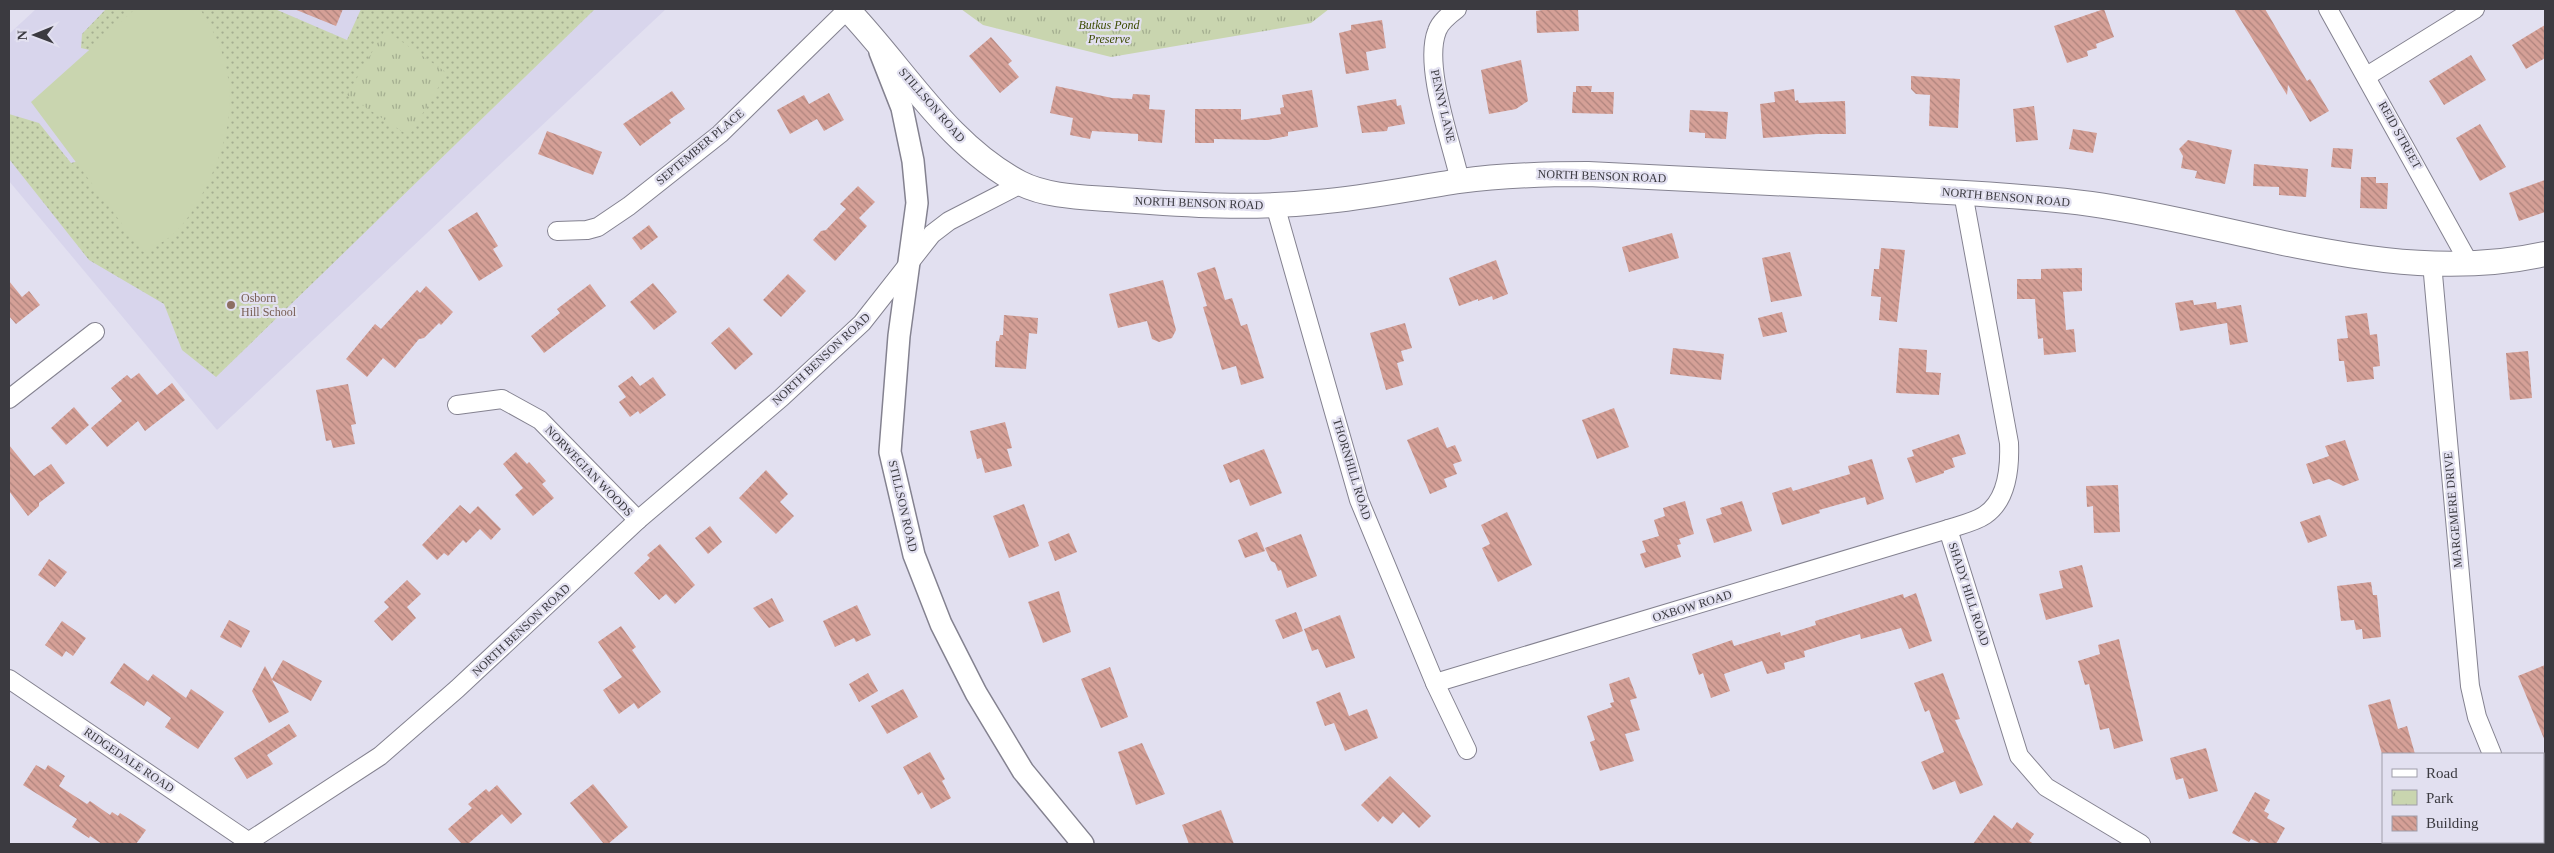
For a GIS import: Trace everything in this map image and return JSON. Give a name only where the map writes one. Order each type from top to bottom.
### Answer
[{"type":"main road","name":"STILLSON ROAD","points":[[848,9],[875,38],[948,127],[976,154],[1020,184]]},
{"type":"main road","name":"NORTH BENSON ROAD","points":[[1020,184],[1038,190],[1083,196],[1198,206],[1275,205],[1364,197],[1460,181],[1532,174],[1588,174],[1963,193],[2088,204],[2130,210],[2292,245],[2377,258],[2432,263],[2469,263],[2545,254]]},
{"type":"street","name":"SEPTEMBER PLACE","points":[[556,230],[587,230],[598,227],[629,206],[720,134],[848,9]]},
{"type":"street","name":"PENNY LANE","points":[[1457,9],[1437,30],[1432,54],[1438,90],[1460,181]]},
{"type":"street","name":"REID STREET","points":[[2328,9],[2367,76],[2469,263]]},
{"type":"street","points":[[2367,76],[2475,9]]},
{"type":"street","name":"STILLSON ROAD","points":[[875,38],[902,108],[913,161],[917,203],[899,336],[890,452],[914,555],[941,624],[976,693],[1023,771],[1083,844]]},
{"type":"street","name":"NORTH BENSON ROAD","points":[[249,843],[380,756],[458,689],[638,520],[781,398],[862,323],[910,264],[920,247],[949,221],[1020,184]]},
{"type":"street","name":"SHADY HILL ROAD","points":[[1963,193],[2009,443],[2010,463],[2007,479],[1992,509],[1985,516],[1948,529],[2019,756],[2046,787],[2140,844]]},
{"type":"street","name":"THORNHILL ROAD","points":[[1275,205],[1359,500],[1435,683],[1467,750]]},
{"type":"street","name":"MARGEMERE DRIVE","points":[[2432,263],[2470,686],[2477,717],[2492,753]]},
{"type":"street","points":[[9,398],[95,332]]},
{"type":"street","name":"NORWEGIAN WOODS","points":[[458,405],[502,399],[540,420],[638,520]]},
{"type":"street","name":"OXBOW ROAD","points":[[1435,683],[1948,529]]},
{"type":"street","name":"RIDGEDALE ROAD","points":[[9,679],[249,843]]},
{"type":"shaded area","name":"Osborn Hill School","points":[[36,9],[666,9],[217,430],[9,181],[9,34]]},
{"type":"green space","name":"Osborn Hill School","points":[[106,9],[275,9],[347,40],[361,9],[595,9],[216,377],[182,350],[164,304],[89,260],[9,159],[9,114],[39,123],[71,163],[106,154],[103,53],[81,48],[82,34]]},
{"type":"green space","points":[[135,9],[200,9],[213,31],[222,53],[228,74],[230,95],[229,117],[224,139],[217,162],[200,199],[176,232],[143,252],[31,102]]},
{"type":"green space","name":"Butkus Pond Preserve","points":[[961,9],[1329,9],[1311,23],[1111,57],[983,25]]},
{"type":"green space","points":[[385,30],[447,73],[409,136],[347,95]]},
{"type":"building","points":[[294,9],[343,9],[336,26]]},
{"type":"building","points":[[1578,9],[1579,31],[1537,33],[1536,11]]},
{"type":"building","points":[[2104,9],[2114,37],[2096,44],[2097,48],[2087,51],[2088,56],[2067,63],[2054,26]]},
{"type":"building","points":[[2234,9],[2265,9],[2307,81],[2310,79],[2329,111],[2310,122],[2288,85],[2287,95]]},
{"type":"building","points":[[1382,20],[1386,48],[1366,52],[1369,70],[1346,74],[1339,33],[1351,30],[1351,25]]},
{"type":"building","points":[[2545,25],[2545,58],[2526,69],[2512,45]]},
{"type":"building","points":[[991,37],[1012,61],[1008,64],[1019,77],[1000,93],[969,56]]},
{"type":"building","points":[[2471,55],[2486,80],[2444,105],[2429,81]]},
{"type":"building","points":[[1521,60],[1528,101],[1516,109],[1489,114],[1481,70]]},
{"type":"building","points":[[1911,76],[1960,79],[1958,128],[1929,126],[1930,95],[1916,94],[1911,89]]},
{"type":"building","points":[[1056,86],[1112,98],[1132,99],[1133,94],[1150,95],[1149,109],[1165,110],[1162,143],[1138,141],[1138,134],[1092,131],[1090,139],[1070,135],[1073,118],[1050,113]]},
{"type":"building","points":[[1576,86],[1592,86],[1591,92],[1614,92],[1613,114],[1572,113],[1573,92],[1576,92]]},
{"type":"building","points":[[1794,89],[1795,101],[1798,100],[1799,103],[1845,101],[1846,134],[1763,138],[1760,104],[1775,102],[1774,92]]},
{"type":"building","points":[[1312,90],[1318,127],[1288,132],[1288,136],[1268,140],[1214,139],[1214,143],[1195,143],[1195,109],[1241,109],[1241,120],[1281,114],[1280,108],[1284,107],[1282,95]]},
{"type":"building","points":[[672,91],[685,109],[669,120],[671,123],[640,146],[623,124]]},
{"type":"building","points":[[829,93],[844,120],[824,131],[817,119],[790,134],[777,110],[804,95],[809,104]]},
{"type":"building","points":[[1396,99],[1397,106],[1401,105],[1405,124],[1388,127],[1387,131],[1362,133],[1357,106]]},
{"type":"building","points":[[2034,106],[2038,140],[2016,142],[2013,109]]},
{"type":"building","points":[[1690,110],[1728,112],[1726,139],[1705,138],[1705,133],[1689,132]]},
{"type":"building","points":[[2480,124],[2506,167],[2480,181],[2456,138]]},
{"type":"building","points":[[2073,129],[2097,133],[2093,153],[2069,149]]},
{"type":"building","points":[[547,131],[602,152],[593,175],[538,154]]},
{"type":"building","points":[[2188,140],[2232,150],[2225,184],[2195,178],[2197,171],[2181,168],[2183,156],[2179,149]]},
{"type":"building","points":[[2333,148],[2353,149],[2351,169],[2331,167]]},
{"type":"building","points":[[2254,164],[2308,169],[2306,197],[2279,195],[2279,187],[2253,186]]},
{"type":"building","points":[[2361,177],[2376,177],[2376,183],[2388,183],[2387,209],[2360,208]]},
{"type":"building","points":[[2545,180],[2545,212],[2519,221],[2509,193]]},
{"type":"building","points":[[858,186],[875,202],[859,218],[867,226],[835,261],[813,240],[821,231],[826,230],[846,209],[840,204]]},
{"type":"building","points":[[477,212],[498,246],[493,249],[503,266],[479,281],[448,230]]},
{"type":"building","points":[[649,225],[658,237],[641,250],[632,238]]},
{"type":"building","points":[[1672,233],[1679,258],[1629,272],[1622,247]]},
{"type":"building","points":[[1881,248],[1905,250],[1897,322],[1879,320],[1881,297],[1871,296],[1874,269],[1879,269]]},
{"type":"building","points":[[1790,252],[1802,296],[1771,302],[1762,258]]},
{"type":"building","points":[[1496,260],[1508,294],[1493,300],[1492,296],[1478,301],[1478,299],[1459,306],[1449,278]]},
{"type":"building","points":[[1215,267],[1225,300],[1232,298],[1241,326],[1247,324],[1264,378],[1241,385],[1236,366],[1222,370],[1203,307],[1207,306],[1197,273]]},
{"type":"building","points":[[2082,268],[2082,291],[2063,292],[2066,330],[2074,329],[2076,352],[2044,355],[2043,338],[2038,339],[2035,299],[2017,299],[2017,279],[2041,279],[2041,269]]},
{"type":"building","points":[[788,274],[806,291],[781,317],[763,300]]},
{"type":"building","points":[[1163,280],[1176,330],[1172,338],[1159,342],[1152,339],[1147,321],[1118,328],[1109,294]]},
{"type":"building","points":[[9,281],[22,297],[29,291],[40,305],[16,324],[9,316]]},
{"type":"building","points":[[653,283],[677,312],[654,330],[630,302]]},
{"type":"building","points":[[590,284],[606,306],[544,353],[531,336],[560,313],[557,309]]},
{"type":"building","points":[[426,286],[453,312],[441,325],[439,323],[424,338],[419,339],[395,368],[383,358],[367,377],[346,359],[375,324],[381,329],[417,290],[420,293]]},
{"type":"building","points":[[2193,300],[2194,305],[2216,302],[2217,309],[2241,305],[2248,342],[2230,345],[2227,323],[2180,331],[2175,303]]},
{"type":"building","points":[[1782,312],[1787,332],[1763,337],[1758,318]]},
{"type":"building","points":[[2367,313],[2370,335],[2377,334],[2380,366],[2373,367],[2374,379],[2347,382],[2344,361],[2339,361],[2337,339],[2348,338],[2345,316]]},
{"type":"building","points":[[1004,315],[1038,318],[1037,334],[1029,333],[1026,369],[995,367],[996,341],[999,341],[1000,335],[1003,335]]},
{"type":"building","points":[[1405,323],[1412,348],[1401,351],[1404,361],[1397,363],[1403,385],[1386,390],[1370,333]]},
{"type":"building","points":[[729,327],[753,354],[735,370],[711,343]]},
{"type":"building","points":[[1673,348],[1724,354],[1721,380],[1670,374]]},
{"type":"building","points":[[1899,348],[1927,350],[1926,372],[1941,373],[1939,395],[1896,393]]},
{"type":"building","points":[[2528,351],[2532,398],[2510,400],[2506,353]]},
{"type":"building","points":[[139,373],[157,395],[172,383],[185,400],[145,431],[138,421],[107,447],[91,428],[122,401],[111,388],[127,375],[131,379]]},
{"type":"building","points":[[632,376],[640,386],[653,377],[666,395],[640,414],[638,411],[630,417],[619,402],[626,397],[618,386]]},
{"type":"building","points":[[348,384],[356,424],[351,425],[355,444],[333,448],[331,440],[326,441],[316,390]]},
{"type":"building","points":[[74,407],[89,425],[66,445],[51,428]]},
{"type":"building","points":[[1614,408],[1629,447],[1597,459],[1582,420]]},
{"type":"building","points":[[1005,422],[1012,448],[1007,449],[1012,466],[985,473],[981,458],[977,459],[970,431]]},
{"type":"building","points":[[1438,427],[1447,448],[1455,445],[1462,461],[1453,464],[1457,474],[1444,479],[1447,487],[1430,494],[1407,440]]},
{"type":"building","points":[[1959,434],[1966,454],[1952,458],[1955,467],[1916,483],[1907,458],[1914,456],[1912,450]]},
{"type":"building","points":[[2345,440],[2359,480],[2343,486],[2329,479],[2313,484],[2306,464],[2329,456],[2325,446]]},
{"type":"building","points":[[9,445],[34,476],[51,464],[65,483],[39,503],[39,506],[28,516],[9,491]]},
{"type":"building","points":[[1264,449],[1282,493],[1250,506],[1239,479],[1230,483],[1223,465]]},
{"type":"building","points":[[516,452],[527,464],[529,462],[546,481],[542,484],[554,498],[533,516],[515,495],[523,488],[503,464]]},
{"type":"building","points":[[1872,459],[1884,499],[1867,505],[1865,497],[1819,510],[1820,513],[1782,525],[1772,493],[1791,487],[1793,491],[1850,474],[1848,466]]},
{"type":"building","points":[[766,470],[788,494],[780,502],[794,516],[776,534],[739,498]]},
{"type":"building","points":[[2118,485],[2120,532],[2094,533],[2093,506],[2087,507],[2086,486]]},
{"type":"building","points":[[1685,501],[1694,534],[1679,539],[1681,544],[1677,545],[1681,557],[1645,568],[1640,554],[1646,552],[1642,541],[1659,536],[1654,520],[1665,516],[1663,508]]},
{"type":"building","points":[[1742,501],[1752,531],[1714,543],[1706,519],[1722,514],[1720,508]]},
{"type":"building","points":[[1024,504],[1039,546],[1009,558],[993,516]]},
{"type":"building","points":[[460,505],[470,514],[478,506],[501,529],[491,540],[480,529],[466,543],[463,540],[448,556],[444,553],[437,560],[422,545]]},
{"type":"building","points":[[1507,512],[1532,565],[1498,582],[1482,548],[1490,544],[1481,525]]},
{"type":"building","points":[[2320,515],[2327,536],[2308,543],[2300,522]]},
{"type":"building","points":[[710,526],[722,542],[708,554],[695,538]]},
{"type":"building","points":[[1257,532],[1265,551],[1245,558],[1238,540]]},
{"type":"building","points":[[1069,533],[1077,552],[1055,561],[1048,542]]},
{"type":"building","points":[[1301,534],[1317,576],[1287,588],[1281,570],[1278,571],[1265,548]]},
{"type":"building","points":[[660,544],[695,585],[675,604],[666,594],[659,600],[634,573],[650,558],[647,555]]},
{"type":"building","points":[[49,559],[67,572],[55,587],[38,575]]},
{"type":"building","points":[[2082,565],[2093,607],[2046,620],[2039,594],[2063,588],[2059,571]]},
{"type":"building","points":[[407,580],[421,594],[407,607],[416,618],[392,641],[374,621],[389,607],[384,602]]},
{"type":"building","points":[[2371,582],[2373,595],[2377,595],[2381,637],[2363,639],[2362,629],[2356,630],[2354,620],[2341,621],[2337,586]]},
{"type":"building","points":[[1059,591],[1071,632],[1043,643],[1028,602]]},
{"type":"building","points":[[1916,593],[1932,641],[1909,649],[1901,628],[1861,639],[1860,634],[1804,651],[1805,657],[1784,663],[1785,669],[1767,674],[1762,661],[1724,674],[1730,691],[1711,698],[1703,673],[1699,675],[1692,654],[1732,640],[1734,646],[1780,632],[1781,636],[1816,625],[1815,621],[1903,594],[1904,598]]},
{"type":"building","points":[[772,598],[784,621],[769,628],[753,608]]},
{"type":"building","points":[[857,605],[871,635],[856,642],[854,638],[835,647],[823,621]]},
{"type":"building","points":[[1296,612],[1303,631],[1283,639],[1275,620]]},
{"type":"building","points":[[1340,615],[1355,658],[1326,668],[1318,649],[1312,651],[1304,629]]},
{"type":"building","points":[[229,620],[250,631],[241,648],[220,637]]},
{"type":"building","points":[[62,621],[86,638],[73,656],[66,651],[62,657],[45,645]]},
{"type":"building","points":[[621,626],[636,647],[632,650],[661,692],[638,709],[634,703],[619,714],[603,690],[622,677],[598,642]]},
{"type":"building","points":[[2119,639],[2143,741],[2114,749],[2109,728],[2100,730],[2089,684],[2085,685],[2078,661],[2100,654],[2098,645]]},
{"type":"building","points":[[283,660],[322,681],[311,701],[272,680],[289,712],[269,723],[252,691],[265,666],[272,679]]},
{"type":"building","points":[[124,663],[148,681],[153,674],[186,698],[191,689],[224,712],[198,749],[165,727],[171,718],[147,701],[144,706],[110,683]]},
{"type":"building","points":[[2545,665],[2545,741],[2518,676]]},
{"type":"building","points":[[1110,667],[1128,717],[1101,728],[1081,679]]},
{"type":"building","points":[[868,673],[878,691],[859,702],[849,684]]},
{"type":"building","points":[[1943,673],[1960,719],[1955,720],[1983,785],[1960,794],[1955,781],[1933,790],[1921,762],[1944,752],[1929,710],[1925,712],[1914,683]]},
{"type":"building","points":[[1629,677],[1637,698],[1630,700],[1640,730],[1625,734],[1634,761],[1600,771],[1590,742],[1595,740],[1587,716],[1612,707],[1610,703],[1614,702],[1609,684]]},
{"type":"building","points":[[903,689],[918,717],[887,734],[871,706]]},
{"type":"building","points":[[1340,692],[1349,716],[1367,709],[1378,738],[1345,751],[1334,723],[1325,726],[1316,702]]},
{"type":"building","points":[[2390,699],[2398,729],[2407,726],[2415,753],[2382,754],[2368,705]]},
{"type":"building","points":[[289,724],[297,736],[267,755],[273,764],[247,779],[234,758]]},
{"type":"building","points":[[1142,743],[1165,794],[1136,805],[1118,752]]},
{"type":"building","points":[[2206,748],[2218,791],[2189,799],[2183,778],[2176,780],[2170,758]]},
{"type":"building","points":[[930,752],[945,779],[942,781],[951,798],[931,809],[922,792],[918,795],[903,767]]},
{"type":"building","points":[[36,765],[45,770],[48,765],[65,776],[59,786],[87,804],[90,801],[110,815],[112,812],[118,816],[120,813],[146,830],[136,844],[102,844],[90,836],[89,838],[72,827],[77,819],[23,785]]},
{"type":"building","points":[[1390,776],[1431,816],[1419,828],[1403,812],[1392,824],[1383,816],[1378,822],[1361,805]]},
{"type":"building","points":[[593,784],[628,827],[608,844],[604,844],[570,803]]},
{"type":"building","points":[[497,785],[522,814],[511,824],[502,814],[468,844],[462,844],[448,829],[472,808],[468,804],[486,789],[489,792]]},
{"type":"building","points":[[2255,792],[2270,800],[2264,811],[2269,814],[2267,818],[2285,828],[2276,844],[2261,844],[2251,839],[2249,842],[2232,833]]},
{"type":"building","points":[[1221,810],[1234,844],[1189,844],[1182,825]]},
{"type":"building","points":[[1994,815],[2012,829],[2017,822],[2034,834],[2029,841],[2034,844],[1973,844]]},
{"type":"place","name":"Osborn Hill School","points":[[231,305]]}]
